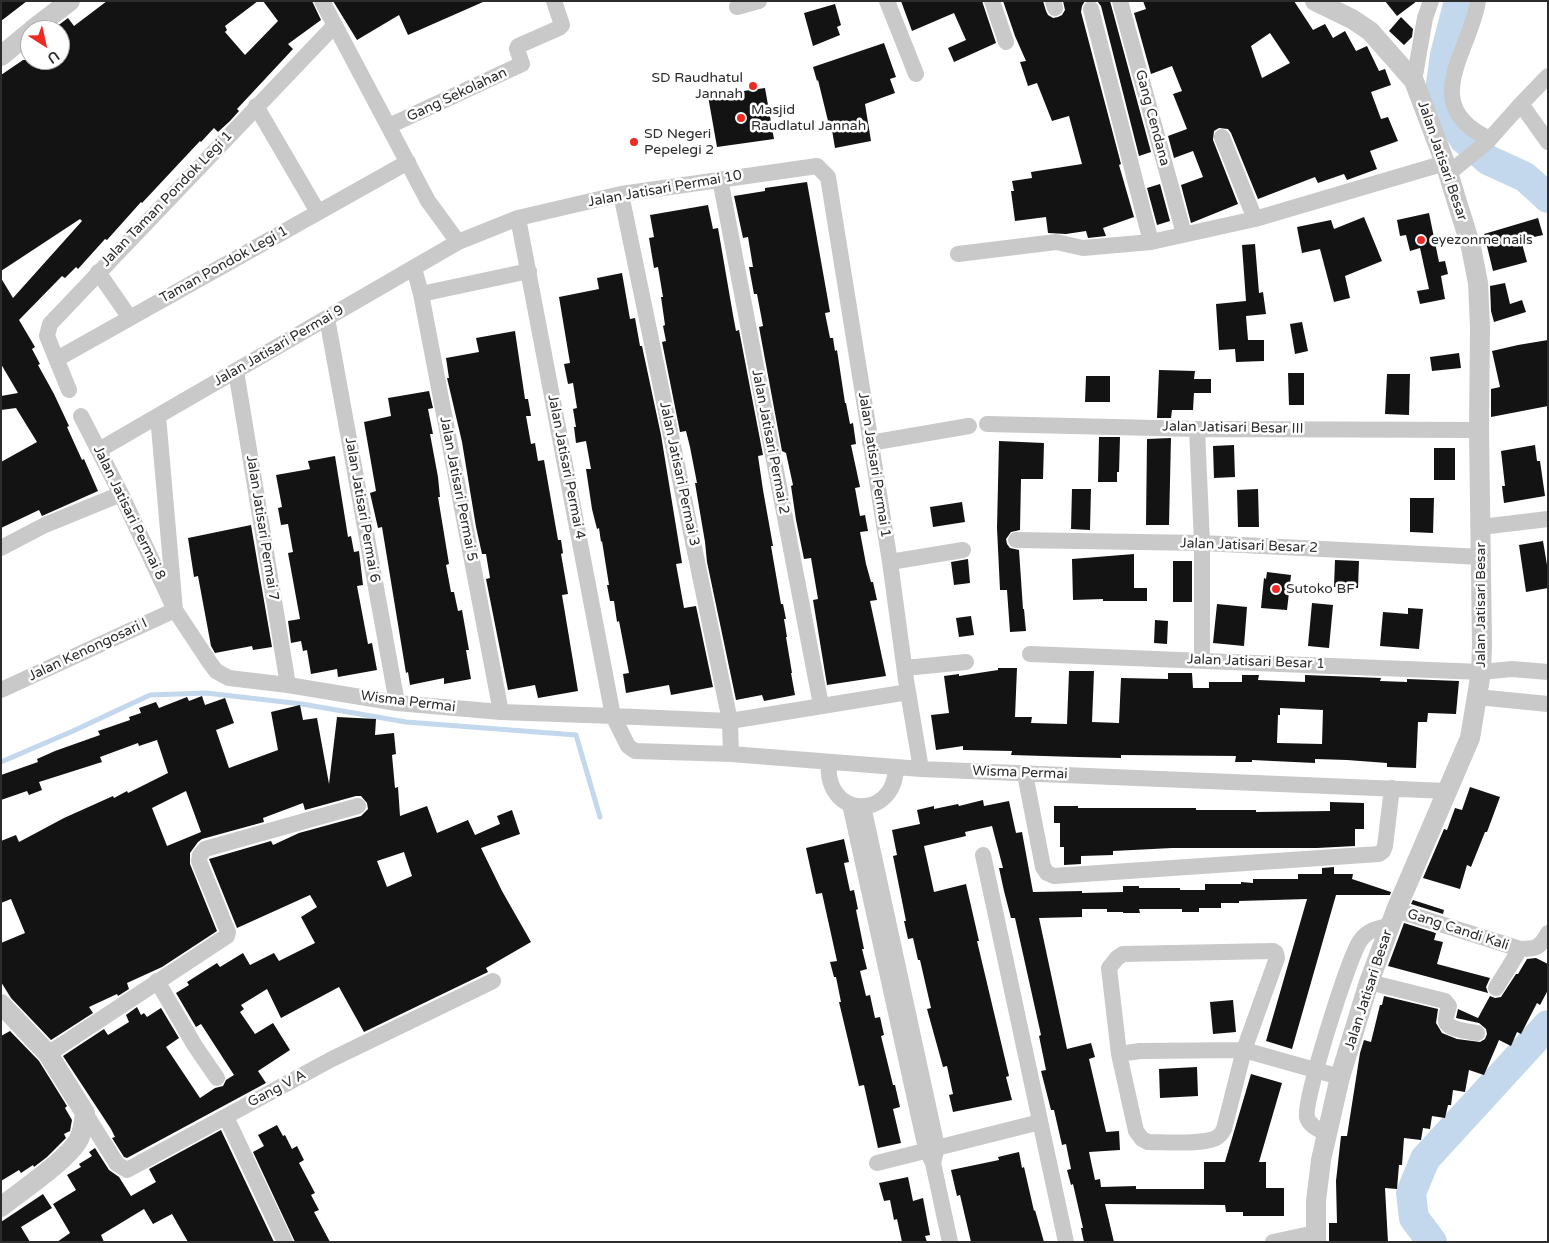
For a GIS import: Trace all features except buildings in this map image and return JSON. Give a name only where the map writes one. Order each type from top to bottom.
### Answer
[{"type":"street","points":[[45,20],[70,1]]},
{"type":"street","points":[[322,1],[428,201],[458,242]]},
{"type":"street","name":"Gang Sekolahan","points":[[389,126],[522,64],[517,49],[518,46],[562,25],[554,1]]},
{"type":"street","points":[[737,7],[759,1]]},
{"type":"street","points":[[887,1],[916,74]]},
{"type":"street","points":[[992,1],[1006,42]]},
{"type":"street","name":"Gang Cendana","points":[[1120,1],[1184,234]]},
{"type":"street","name":"Jalan Jatisari Besar","points":[[1315,1],[1370,30],[1414,82],[1453,166],[1478,283],[1482,557],[1481,672],[1470,738],[1393,918],[1369,982],[1340,1077],[1327,1134],[1316,1201],[1316,1237]]},
{"type":"street","points":[[1414,82],[1425,18],[1431,1]]},
{"type":"street","points":[[1478,1],[1471,29],[1454,70],[1452,97],[1456,110],[1465,122],[1488,141]]},
{"type":"street","points":[[1092,9],[1151,242]]},
{"type":"street","name":"Jalan Taman Pondok Legi 1","points":[[69,390],[47,336],[50,324],[335,25]]},
{"type":"street","points":[[1,56],[20,40]]},
{"type":"street","points":[[958,254],[1056,242],[1083,248],[1151,242],[1255,219],[1453,166],[1488,141],[1548,76]]},
{"type":"street","points":[[1521,104],[1548,142]]},
{"type":"street","points":[[256,106],[318,212]]},
{"type":"street","points":[[1222,137],[1255,219]]},
{"type":"street","name":"Taman Pondok Legi 1","points":[[57,359],[408,162]]},
{"type":"street","name":"Jalan Jatisari Permai 10","points":[[458,242],[518,218],[621,194],[817,166]]},
{"type":"street","name":"Jalan Jatisari Permai 1","points":[[817,166],[828,177],[890,562],[921,769]]},
{"type":"street","name":"Jalan Jatisari Permai 2","points":[[720,179],[821,705]]},
{"type":"street","name":"Jalan Jatisari Permai 3","points":[[621,194],[730,721],[731,754]]},
{"type":"street","name":"Jalan Jatisari Permai 4","points":[[518,218],[613,716]]},
{"type":"street","name":"Jalan Jatisari Permai 9","points":[[99,450],[458,242]]},
{"type":"street","name":"Jalan Jatisari Permai 5","points":[[414,268],[421,294],[501,712]]},
{"type":"street","points":[[421,294],[529,271]]},
{"type":"street","points":[[98,272],[130,318]]},
{"type":"street","name":"Jalan Jatisari Permai 6","points":[[327,318],[397,703]]},
{"type":"street","name":"Jalan Jatisari Permai 7","points":[[236,372],[288,685]]},
{"type":"street","name":"Jalan Jatisari Permai 8","points":[[81,416],[121,494],[176,610],[210,663]]},
{"type":"street","name":"Jalan Jatisari Permai 8","points":[[158,416],[176,610]]},
{"type":"street","name":"Jalan Jatisari Besar III","points":[[987,424],[1198,429],[1479,430]]},
{"type":"street","points":[[870,443],[969,426]]},
{"type":"street","points":[[1198,429],[1202,543],[1202,660]]},
{"type":"street","points":[[1,548],[45,525],[121,494]]},
{"type":"street","points":[[1481,527],[1548,519]]},
{"type":"street","name":"Jalan Jatisari Besar 2","points":[[1016,540],[1202,543],[1482,557]]},
{"type":"street","points":[[890,562],[964,550]]},
{"type":"street","name":"Jalan Kenongosari I","points":[[1,690],[176,610]]},
{"type":"street","name":"Jalan Jatisari Besar 1","points":[[1030,654],[1481,672],[1512,669],[1548,672]]},
{"type":"street","points":[[905,668],[966,662]]},
{"type":"street","name":"Wisma Permai","points":[[210,663],[216,671],[229,678],[288,685],[397,703],[501,712],[730,721],[908,692]]},
{"type":"street","points":[[1477,697],[1548,704]]},
{"type":"street","name":"Wisma Permai","points":[[613,716],[628,746],[635,751],[731,754],[896,768],[1447,791]]},
{"type":"street","points":[[829,762],[828,775],[831,787],[839,798],[856,805],[874,804],[884,798],[891,790],[896,779],[896,768]]},
{"type":"street","points":[[1024,774],[1043,867],[1047,873],[1054,876],[1379,854],[1385,846],[1392,788]]},
{"type":"street","points":[[856,805],[950,1242]]},
{"type":"street","points":[[48,1054],[157,981],[226,938],[228,934],[200,862],[200,855],[205,850],[358,806]]},
{"type":"street","points":[[983,855],[1066,1242]]},
{"type":"street","points":[[1327,1134],[1311,1125],[1307,1118],[1308,1102],[1316,1071],[1349,967],[1360,941],[1365,934],[1393,918]]},
{"type":"street","name":"Gang Candi Kali","points":[[1393,918],[1520,950]]},
{"type":"street","points":[[1496,988],[1520,950],[1534,949],[1542,943],[1548,933]]},
{"type":"street","points":[[1273,950],[1276,953],[1277,958],[1244,1050],[1224,1129],[1220,1136],[1203,1142],[1148,1142],[1142,1138],[1136,1131],[1119,1054],[1109,968],[1123,954],[1273,950]]},
{"type":"street","points":[[157,981],[195,1046],[217,1078]]},
{"type":"street","name":"Gang V A","points":[[85,1113],[117,1164],[128,1170],[332,1059],[493,981]]},
{"type":"street","points":[[1369,982],[1445,1001],[1449,1006],[1447,1025],[1477,1033]]},
{"type":"street","points":[[1,1004],[48,1054],[85,1113],[79,1140],[72,1148],[56,1164],[1,1206]]},
{"type":"street","points":[[1119,1054],[1140,1051],[1244,1050],[1340,1077]]},
{"type":"street","points":[[226,1117],[285,1242]]},
{"type":"street","points":[[877,1163],[932,1153],[1040,1122]]},
{"type":"street","points":[[1273,1242],[1316,1237]]},
{"type":"waterway","points":[[1459,1],[1445,55],[1440,91],[1447,113],[1464,139],[1488,160],[1525,177],[1548,198]]},
{"type":"waterway","points":[[1,762],[150,695],[206,693],[302,704],[406,722],[576,735],[600,817]]},
{"type":"waterway","points":[[1432,1242],[1414,1218],[1411,1193],[1425,1159],[1548,1025]]},
{"type":"place","name":"SD Raudhatul Jannah","points":[[753,86]]},
{"type":"place","name":"Masjid Raudlatul Jannah","points":[[741,118]]},
{"type":"place","name":"SD Negeri Pepelegi 2","points":[[634,142]]},
{"type":"place","name":"eyezonme nails","points":[[1421,240]]},
{"type":"place","name":"Sutoko BF","points":[[1276,589]]}]
